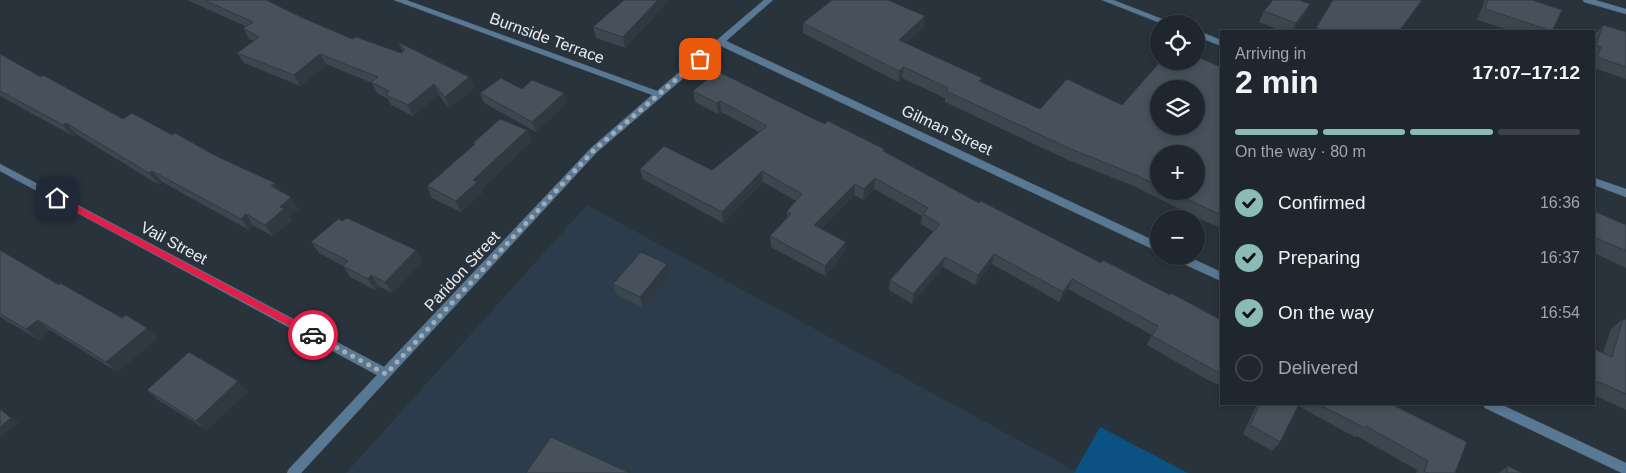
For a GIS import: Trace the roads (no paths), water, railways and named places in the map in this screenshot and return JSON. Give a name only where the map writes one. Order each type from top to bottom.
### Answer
[{"type":"street","name":"Burnside Terrace","points":[[398,0],[657,94]]},
{"type":"street","name":"Paridon Street","points":[[293,473],[594,150],[657,94],[769,0]]},
{"type":"street","points":[[1106,0],[1150,16]]},
{"type":"street","points":[[1587,0],[1626,12]]},
{"type":"street","points":[[1205,36],[1220,42]]},
{"type":"street","name":"Gilman Street","points":[[720,42],[1150,244]]},
{"type":"street","name":"Vail Street","points":[[0,167],[386,374]]},
{"type":"street","points":[[1595,181],[1626,193]]},
{"type":"street","points":[[1196,265],[1220,277]]},
{"type":"street","points":[[1490,405],[1626,469]]}]
